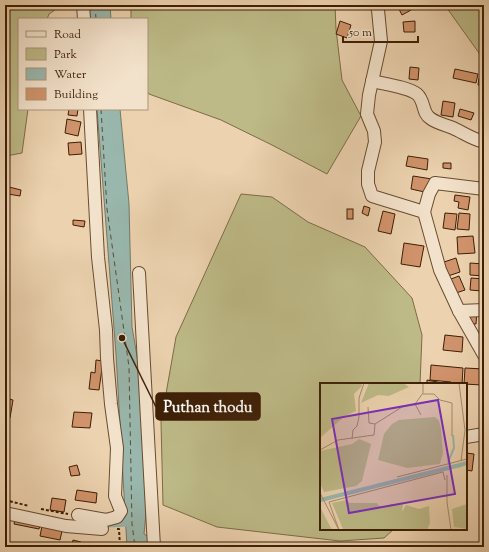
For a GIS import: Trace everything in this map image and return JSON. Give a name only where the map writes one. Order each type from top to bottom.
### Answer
[{"type":"street","points":[[83,5],[84,18]]},
{"type":"street","points":[[376,5],[378,10],[381,41],[369,95],[367,114],[374,131],[375,142],[368,171],[368,184],[372,196],[424,212]]},
{"type":"street","points":[[372,81],[408,90],[416,94],[422,100],[427,115],[430,119],[484,142]]},
{"type":"street","points":[[78,515],[106,520],[117,517],[121,511],[115,496],[117,448],[111,404],[106,330],[98,257],[90,110]]},
{"type":"street","points":[[484,189],[435,183],[429,194],[424,212],[440,270],[459,311],[484,355]]},
{"type":"street","points":[[139,273],[154,543]]},
{"type":"street","points":[[459,311],[484,310]]},
{"type":"street","points":[[467,437],[484,434]]},
{"type":"street","points":[[5,512],[66,526],[102,529]]},
{"type":"path","points":[[5,500],[32,507]]},
{"type":"path","points":[[39,508],[78,515]]},
{"type":"path","points":[[102,529],[119,528],[120,547]]},
{"type":"green space","points":[[5,5],[62,5],[49,14],[47,18],[18,18],[18,110],[28,110],[22,153],[6,156],[5,159]]},
{"type":"green space","points":[[131,5],[335,5],[336,29],[342,80],[361,116],[327,174],[221,120],[149,94],[148,18],[131,18]]},
{"type":"green space","points":[[445,5],[484,5],[484,60],[449,11]]},
{"type":"green space","points":[[241,194],[272,197],[308,222],[365,247],[412,298],[422,335],[420,383],[320,383],[320,530],[393,530],[384,538],[340,541],[217,527],[163,505],[161,422],[176,337]]},
{"type":"water","points":[[89,5],[110,5],[111,18],[90,18]]},
{"type":"water","points":[[97,110],[120,110],[129,204],[132,327],[140,374],[147,502],[144,534],[153,540],[153,547],[127,547],[116,354]]},
{"type":"building","points":[[397,5],[408,5],[411,10],[402,15]]},
{"type":"building","points":[[340,21],[351,25],[347,38],[336,34]]},
{"type":"building","points":[[415,21],[415,32],[404,32],[403,22]]},
{"type":"building","points":[[410,67],[419,68],[418,80],[409,79]]},
{"type":"building","points":[[455,69],[478,74],[476,83],[453,78]]},
{"type":"building","points":[[479,78],[484,79],[484,86],[478,85]]},
{"type":"building","points":[[443,101],[455,103],[453,117],[441,115]]},
{"type":"building","points":[[460,109],[474,113],[471,120],[458,116]]},
{"type":"building","points":[[69,110],[78,110],[77,116],[68,115]]},
{"type":"building","points":[[67,119],[81,122],[78,136],[65,133]]},
{"type":"building","points":[[81,142],[82,154],[69,155],[68,143]]},
{"type":"building","points":[[408,156],[428,159],[427,170],[406,166]]},
{"type":"building","points":[[443,163],[451,163],[451,169],[443,168]]},
{"type":"building","points":[[413,176],[432,179],[429,193],[411,189]]},
{"type":"building","points":[[9,187],[21,190],[20,196],[8,194]]},
{"type":"building","points":[[455,195],[470,197],[468,210],[458,208],[459,202],[454,201]]},
{"type":"building","points":[[364,206],[370,208],[368,216],[362,213]]},
{"type":"building","points":[[347,209],[353,209],[353,219],[347,219]]},
{"type":"building","points":[[383,211],[395,214],[391,234],[378,231]]},
{"type":"building","points":[[445,213],[457,214],[455,230],[443,228]]},
{"type":"building","points":[[459,213],[470,214],[469,230],[457,229]]},
{"type":"building","points":[[73,220],[85,221],[84,227],[73,225]]},
{"type":"building","points":[[484,232],[484,254],[481,253]]},
{"type":"building","points":[[473,236],[475,253],[458,254],[457,237]]},
{"type":"building","points":[[404,243],[424,246],[420,267],[401,264]]},
{"type":"building","points":[[456,258],[460,272],[448,276],[444,262]]},
{"type":"building","points":[[470,263],[484,264],[484,276],[470,275]]},
{"type":"building","points":[[459,276],[465,290],[456,293],[451,279]]},
{"type":"building","points":[[471,278],[484,279],[484,287],[482,287],[482,291],[470,290]]},
{"type":"building","points":[[469,309],[477,310],[476,324],[468,324]]},
{"type":"building","points":[[445,335],[463,337],[462,352],[443,350]]},
{"type":"building","points":[[96,360],[103,361],[99,390],[89,389],[91,372],[95,373]]},
{"type":"building","points":[[431,365],[463,368],[462,383],[430,380]]},
{"type":"building","points":[[465,368],[484,369],[482,385],[464,383]]},
{"type":"building","points":[[427,380],[443,383],[427,383]]},
{"type":"building","points":[[5,398],[13,400],[10,418],[5,417]]},
{"type":"building","points":[[74,412],[92,413],[90,428],[72,427]]},
{"type":"building","points":[[467,453],[474,454],[472,471],[467,470]]},
{"type":"building","points":[[77,465],[80,475],[71,476],[69,467]]},
{"type":"building","points":[[77,490],[97,493],[96,503],[75,500]]},
{"type":"building","points":[[52,498],[66,500],[64,512],[50,510]]},
{"type":"building","points":[[15,520],[40,526],[39,529],[14,524]]},
{"type":"building","points":[[42,526],[62,531],[60,540],[40,536]]},
{"type":"building","points":[[73,540],[81,542],[81,547],[71,547]]},
{"type":"building","points":[[440,543],[450,545],[449,547],[439,547]]},
{"type":"waterway","points":[[106,522],[132,521]]},
{"type":"waterway","points":[[158,544],[179,547]]},
{"type":"ferry route","points":[[95,5],[96,18]]},
{"type":"ferry route","points":[[101,110],[107,209],[129,367],[132,524],[135,547]]},
{"type":"place","name":"Puthan thodu","points":[[122,338]]}]
